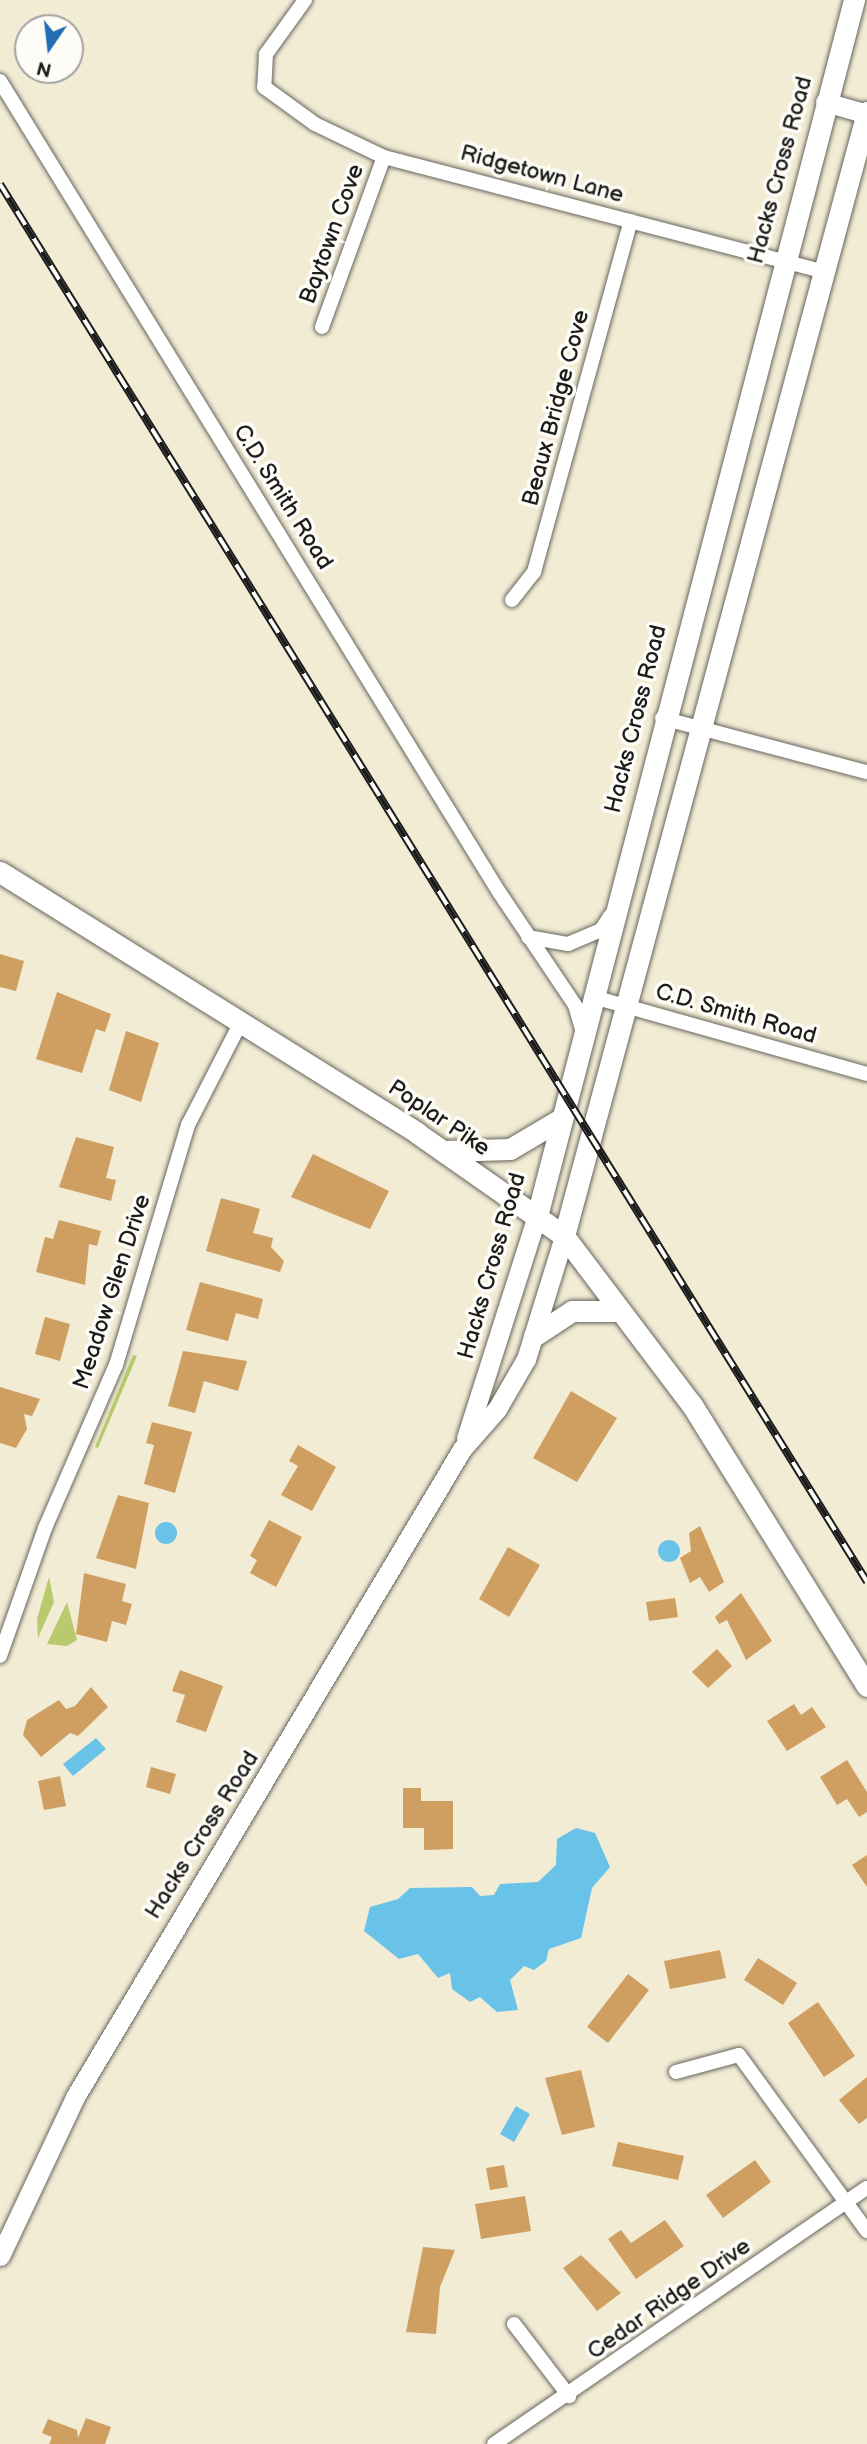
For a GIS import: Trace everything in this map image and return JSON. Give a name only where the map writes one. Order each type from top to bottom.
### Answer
[{"type":"main road","name":"Hacks Cross Road","points":[[537,1216],[559,1120],[619,903],[662,718],[853,0]]},
{"type":"main road","name":"Hacks Cross Road","points":[[564,1236],[704,729],[823,271],[867,113]]},
{"type":"main road","name":"Poplar Pike","points":[[0,872],[442,1151],[564,1236],[617,1311],[692,1405],[867,1686]]},
{"type":"main road","points":[[442,1151],[510,1149],[559,1120]]},
{"type":"main road","points":[[534,1335],[572,1311],[617,1311]]},
{"type":"street","name":"Ridgetown Lane","points":[[305,0],[265,54],[264,87],[315,124],[384,157],[823,271]]},
{"type":"street","name":"C.D. Smith Road","points":[[0,81],[528,937],[575,1005],[583,1032]]},
{"type":"street","points":[[825,102],[867,113]]},
{"type":"street","name":"Baytown Cove","points":[[322,327],[384,157]]},
{"type":"street","name":"Beaux Bridge Cove","points":[[512,600],[534,572],[631,221]]},
{"type":"street","points":[[662,718],[867,772]]},
{"type":"street","points":[[528,937],[568,944],[584,939],[601,930],[619,903]]},
{"type":"street","name":"C.D. Smith Road","points":[[593,997],[867,1074]]},
{"type":"street","name":"Meadow Glen Drive","points":[[0,1656],[45,1528],[116,1365],[188,1125],[241,1022]]},
{"type":"street","name":"Hacks Cross Road","points":[[462,1449],[537,1216]]},
{"type":"street","name":"Hacks Cross Road","points":[[0,2256],[75,2097],[462,1449],[497,1409],[534,1335],[564,1236]]},
{"type":"street","points":[[676,2072],[739,2055],[867,2231]]},
{"type":"street","name":"Cedar Ridge Drive","points":[[494,2444],[569,2396],[867,2188]]},
{"type":"street","points":[[514,2324],[569,2396]]},
{"type":"green space","points":[[133,1355],[137,1356],[98,1448],[95,1447]]},
{"type":"green space","points":[[49,1577],[54,1602],[38,1638],[37,1619]]},
{"type":"green space","points":[[67,1602],[77,1640],[67,1646],[47,1644]]},
{"type":"water","points":[[166,1522],[174,1525],[177,1533],[174,1541],[166,1544],[158,1541],[155,1533],[158,1525]]},
{"type":"water","points":[[669,1540],[677,1543],[680,1551],[677,1559],[669,1562],[661,1559],[658,1551],[661,1543]]},
{"type":"water","points":[[96,1738],[106,1749],[73,1776],[63,1764]]},
{"type":"water","points":[[576,1828],[595,1833],[610,1867],[592,1888],[581,1938],[549,1949],[546,1961],[534,1970],[524,1966],[510,1980],[518,2010],[497,2012],[480,1997],[470,2002],[452,1989],[450,1973],[438,1978],[418,1954],[399,1959],[364,1931],[370,1907],[398,1899],[410,1888],[472,1887],[480,1896],[494,1895],[500,1884],[538,1882],[556,1865],[557,1839]]},
{"type":"water","points":[[516,2106],[530,2114],[514,2142],[500,2134]]},
{"type":"building","points":[[0,954],[24,961],[16,991],[0,987]]},
{"type":"building","points":[[57,992],[111,1014],[105,1032],[96,1029],[82,1073],[36,1059]]},
{"type":"building","points":[[126,1031],[159,1043],[141,1102],[109,1090]]},
{"type":"building","points":[[76,1137],[114,1147],[106,1178],[116,1180],[111,1201],[59,1187]]},
{"type":"building","points":[[313,1154],[389,1191],[370,1229],[291,1197]]},
{"type":"building","points":[[221,1198],[260,1209],[253,1233],[273,1238],[271,1247],[284,1261],[280,1272],[206,1251]]},
{"type":"building","points":[[59,1220],[101,1231],[97,1246],[89,1244],[85,1285],[36,1272],[45,1237],[53,1239]]},
{"type":"building","points":[[200,1282],[263,1299],[258,1319],[236,1313],[228,1341],[186,1330]]},
{"type":"building","points":[[45,1317],[70,1324],[60,1361],[35,1354]]},
{"type":"building","points":[[183,1351],[247,1361],[238,1391],[204,1381],[195,1413],[168,1406]]},
{"type":"building","points":[[0,1387],[40,1399],[32,1416],[24,1414],[27,1429],[16,1448],[0,1443]]},
{"type":"building","points":[[571,1391],[617,1418],[577,1482],[533,1458]]},
{"type":"building","points":[[152,1422],[192,1432],[175,1493],[144,1484],[154,1445],[146,1443]]},
{"type":"building","points":[[298,1445],[336,1467],[312,1511],[281,1495],[298,1466],[289,1461]]},
{"type":"building","points":[[118,1495],[149,1503],[136,1569],[96,1558]]},
{"type":"building","points":[[269,1520],[302,1537],[276,1587],[250,1573],[257,1560],[250,1556]]},
{"type":"building","points":[[700,1526],[724,1582],[709,1592],[700,1577],[690,1583],[680,1558],[691,1551],[689,1533]]},
{"type":"building","points":[[508,1547],[540,1565],[509,1617],[479,1599]]},
{"type":"building","points":[[84,1573],[126,1584],[122,1601],[132,1604],[126,1625],[112,1621],[107,1642],[76,1634]]},
{"type":"building","points":[[741,1593],[772,1641],[746,1660],[727,1620],[719,1624],[715,1617]]},
{"type":"building","points":[[675,1598],[678,1617],[649,1621],[646,1602]]},
{"type":"building","points":[[717,1649],[732,1666],[708,1688],[692,1672]]},
{"type":"building","points":[[180,1670],[223,1686],[206,1732],[176,1722],[185,1695],[172,1691]]},
{"type":"building","points":[[91,1687],[108,1707],[78,1736],[70,1733],[41,1757],[23,1735],[27,1720],[59,1700],[66,1709],[75,1706]]},
{"type":"building","points":[[794,1704],[801,1715],[812,1707],[826,1727],[787,1751],[767,1721]]},
{"type":"building","points":[[847,1760],[867,1792],[867,1812],[859,1817],[847,1799],[837,1805],[820,1777]]},
{"type":"building","points":[[151,1767],[176,1774],[170,1794],[146,1787]]},
{"type":"building","points":[[60,1776],[66,1806],[44,1810],[38,1781]]},
{"type":"building","points":[[403,1788],[421,1788],[421,1801],[453,1801],[453,1849],[424,1850],[424,1828],[403,1828]]},
{"type":"building","points":[[867,1855],[867,1887],[852,1865]]},
{"type":"building","points":[[720,1950],[726,1978],[670,1989],[664,1961]]},
{"type":"building","points":[[758,1958],[797,1983],[783,2005],[744,1980]]},
{"type":"building","points":[[628,1974],[649,1990],[608,2043],[587,2027]]},
{"type":"building","points":[[818,2002],[855,2056],[824,2077],[788,2023]]},
{"type":"building","points":[[581,2070],[595,2127],[562,2135],[545,2078]]},
{"type":"building","points":[[867,2077],[867,2118],[859,2124],[839,2100]]},
{"type":"building","points":[[618,2142],[684,2156],[678,2180],[612,2166]]},
{"type":"building","points":[[755,2160],[771,2182],[723,2218],[706,2195]]},
{"type":"building","points":[[504,2165],[508,2187],[490,2190],[486,2168]]},
{"type":"building","points":[[525,2196],[531,2231],[481,2239],[475,2204]]},
{"type":"building","points":[[665,2220],[684,2246],[636,2279],[608,2239],[621,2230],[631,2243]]},
{"type":"building","points":[[423,2247],[455,2250],[440,2287],[436,2334],[406,2332]]},
{"type":"building","points":[[581,2255],[621,2293],[597,2311],[563,2268]]},
{"type":"building","points":[[86,2418],[111,2427],[105,2444],[49,2444],[52,2437],[42,2433],[48,2419],[77,2430],[78,2438]]},
{"type":"railway","points":[[0,184],[867,1582]]}]
